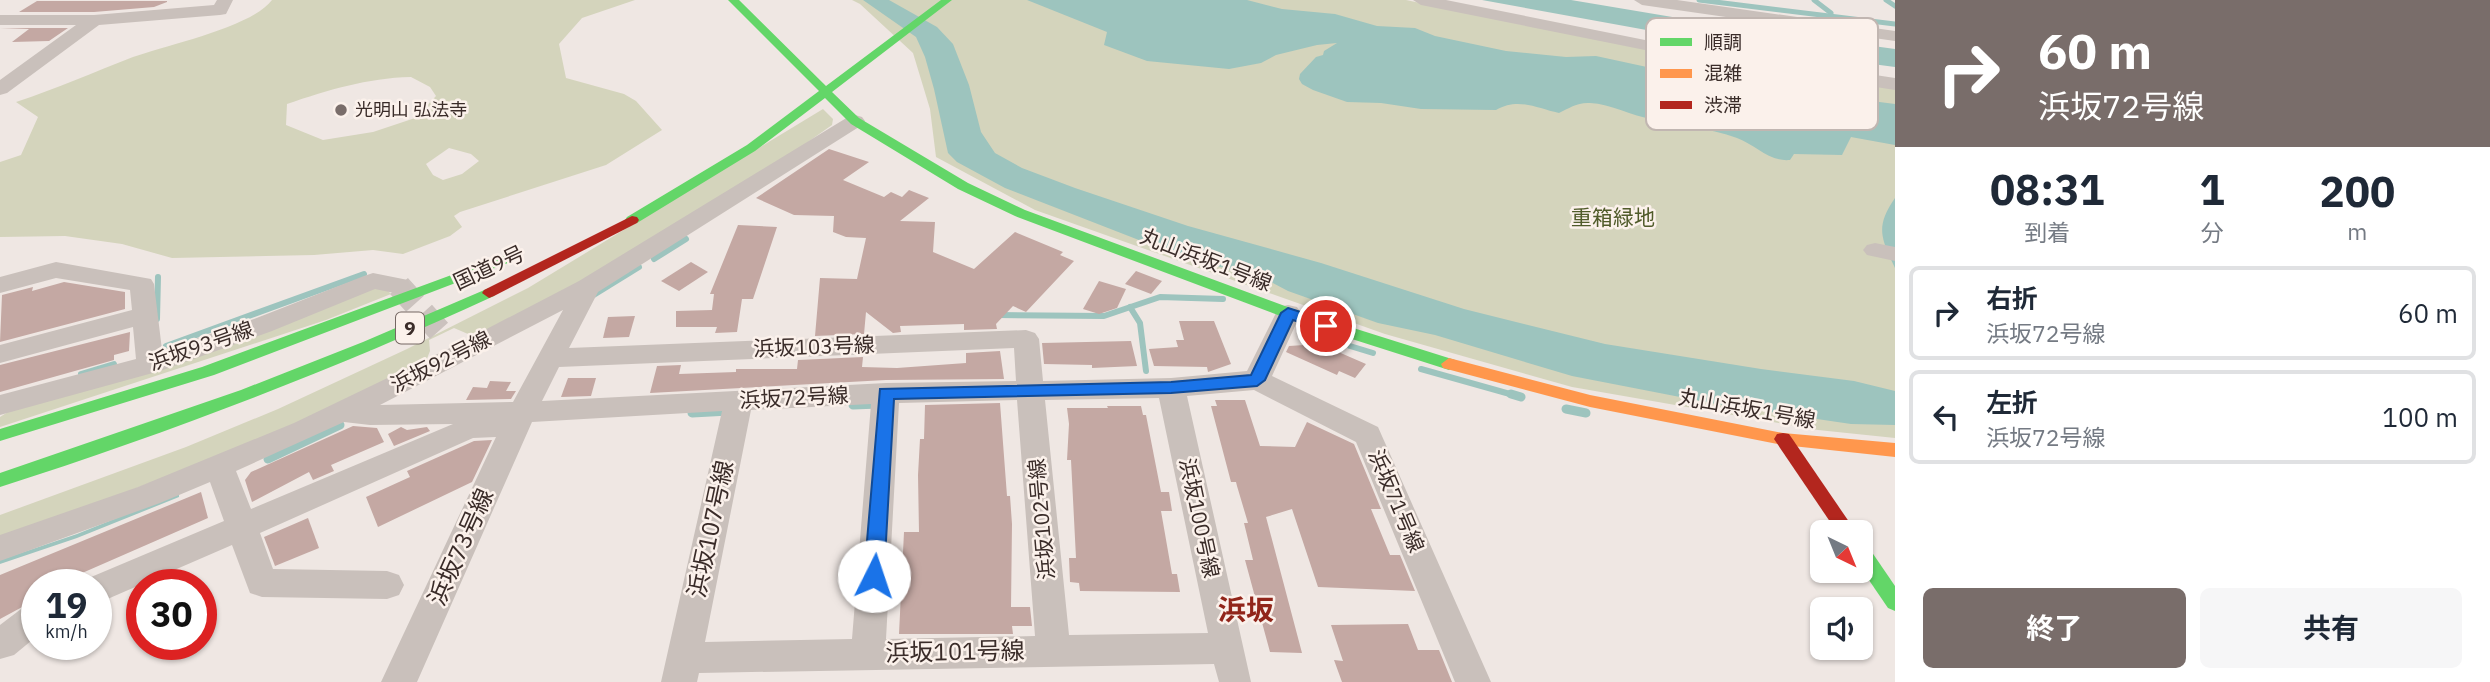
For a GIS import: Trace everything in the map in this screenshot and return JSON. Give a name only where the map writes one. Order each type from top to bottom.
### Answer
[{"type":"main road","name":"丸山浜坂1号線","points":[[733,0],[855,121],[963,186],[1020,213],[1288,313],[1423,357],[1590,401],[1783,439],[1895,450]]},
{"type":"main road","points":[[780,106],[922,0]]},
{"type":"main road","name":"国道9号","points":[[0,480],[285,380],[405,330],[564,256],[684,191],[793,118],[947,0]]},
{"type":"main road","name":"国道9号","points":[[0,435],[208,371],[522,254],[341,335],[156,404]]},
{"type":"main road","points":[[239,414],[416,335],[564,256]]},
{"type":"main road","points":[[1783,439],[1839,520]]},
{"type":"main road","points":[[1873,570],[1895,601]]},
{"type":"street","points":[[0,20],[94,20],[220,10],[225,0]]},
{"type":"street","points":[[1421,0],[1646,45]]},
{"type":"street","points":[[1642,0],[1768,18]]},
{"type":"street","points":[[0,89],[94,20]]},
{"type":"street","name":"浜坂92号線","points":[[0,548],[149,495],[341,412],[452,344],[588,287],[855,121]]},
{"type":"street","points":[[0,285],[56,270],[142,284],[150,364]]},
{"type":"street","name":"浜坂93号線","points":[[0,405],[150,364],[263,325],[373,281],[399,286]]},
{"type":"street","name":"浜坂73号線","points":[[399,682],[510,419],[551,358],[588,287]]},
{"type":"street","points":[[1257,380],[1288,313]]},
{"type":"street","points":[[0,354],[145,315]]},
{"type":"street","name":"浜坂103号線","points":[[551,358],[1026,339],[1031,389]]},
{"type":"street","name":"浜坂72号線","points":[[341,412],[510,419],[738,400],[886,393],[1171,388],[1257,380]]},
{"type":"street","name":"浜坂71号線","points":[[1257,380],[1368,435],[1473,682]]},
{"type":"street","name":"浜坂100号線","points":[[1171,388],[1231,663]]},
{"type":"street","name":"浜坂102号線","points":[[1031,389],[1053,650]]},
{"type":"street","points":[[868,654],[886,393]]},
{"type":"street","name":"浜坂107号線","points":[[682,670],[738,400]]},
{"type":"street","points":[[112,583],[470,428],[510,419]]},
{"type":"street","points":[[219,465],[262,583],[387,585]]},
{"type":"street","points":[[2,643],[21,628]]},
{"type":"street","name":"浜坂101号線","points":[[682,670],[868,654],[1053,650],[1231,663]]},
{"type":"green space","points":[[272,0],[635,0],[582,18],[559,44],[566,78],[624,94],[636,101],[662,130],[606,165],[460,212],[454,216],[462,227],[450,236],[403,254],[373,250],[314,255],[172,258],[122,244],[65,236],[0,237],[0,162],[21,155],[38,117],[16,102],[133,57],[228,27],[262,10]],"holes":[[[411,77],[430,87],[436,96],[415,118],[373,132],[323,140],[286,125],[287,104],[348,86]],[[449,148],[471,154],[479,161],[462,174],[443,180],[433,175],[426,164]]]},
{"type":"green space","name":"重箱緑地","points":[[852,0],[1406,0],[1646,48],[1646,130],[1878,130],[1878,85],[1895,88],[1895,438],[1818,430],[1572,387],[1385,334],[1035,210],[936,157],[930,109],[913,53],[860,4]]},
{"type":"green space","points":[[823,109],[833,119],[832,125],[771,168],[649,244],[485,333],[468,334],[454,328],[429,340],[430,351],[426,361],[276,435],[0,540],[0,515],[186,447],[278,409],[407,349],[528,288]]},
{"type":"green space","points":[[384,287],[391,294],[326,320],[0,427],[0,417],[11,410],[359,291]]},
{"type":"water","points":[[863,0],[889,0],[937,27],[953,44],[969,85],[981,132],[995,153],[1022,168],[1188,226],[1321,263],[1464,309],[1605,344],[1854,381],[1895,391],[1895,425],[1851,424],[1716,404],[1572,376],[1435,335],[1378,323],[1288,291],[1265,279],[1180,256],[1005,188],[957,162],[948,153],[934,89],[916,37]]},
{"type":"water","points":[[1027,0],[1247,0],[1282,9],[1335,14],[1377,26],[1415,28],[1435,36],[1506,51],[1566,57],[1596,56],[1646,67],[1646,117],[1590,103],[1582,103],[1559,113],[1520,104],[1496,110],[1421,109],[1381,103],[1347,102],[1313,90],[1299,79],[1300,74],[1316,57],[1323,55],[1324,51],[1337,43],[1317,45],[1276,55],[1261,63],[1229,69],[1147,61],[1104,45],[1107,32]]},
{"type":"water","points":[[1482,0],[1571,0],[1678,18],[1646,18],[1646,30]]},
{"type":"water","points":[[1878,47],[1895,49],[1895,67],[1878,65]]},
{"type":"water","points":[[1878,102],[1895,104],[1895,145],[1851,137],[1842,155],[1794,154],[1790,160],[1782,160],[1708,130],[1878,130]]},
{"type":"water","points":[[1895,198],[1895,268],[1882,233],[1885,217]]},
{"type":"water","points":[[179,493],[179,497],[77,538],[0,564],[0,560],[77,534]]},
{"type":"building","points":[[37,1],[167,2],[154,7],[94,12],[19,12]]},
{"type":"building","points":[[0,28],[68,28],[49,41],[12,42],[29,29]]},
{"type":"building","points":[[829,149],[869,162],[843,180],[884,197],[891,192],[902,197],[909,190],[929,198],[900,221],[935,222],[933,252],[974,269],[1015,232],[1063,252],[1060,255],[1074,261],[1026,312],[1013,306],[996,324],[997,329],[964,330],[964,324],[900,326],[901,332],[893,333],[866,312],[864,334],[815,336],[820,278],[857,279],[866,238],[846,237],[833,232],[834,216],[794,215],[756,198]]},
{"type":"building","points":[[738,225],[777,227],[753,299],[742,299],[737,332],[715,333],[717,327],[676,327],[676,311],[712,310],[714,294],[710,294]]},
{"type":"building","points":[[691,262],[708,272],[679,291],[661,281]]},
{"type":"building","points":[[1136,271],[1162,281],[1151,294],[1125,284]]},
{"type":"building","points":[[1099,281],[1126,289],[1117,308],[1099,314],[1083,309]]},
{"type":"building","points":[[64,282],[125,292],[125,309],[0,342],[2,295],[33,287],[32,291]]},
{"type":"building","points":[[635,316],[629,337],[603,338],[608,317]]},
{"type":"building","points":[[1179,321],[1214,321],[1231,364],[1208,372],[1207,367],[1154,366],[1149,349],[1178,347],[1176,340],[1184,340]]},
{"type":"building","points":[[130,332],[129,351],[114,355],[114,360],[0,392],[0,365]]},
{"type":"building","points":[[1131,341],[1137,366],[1092,368],[1092,365],[1044,364],[1042,343]]},
{"type":"building","points":[[1320,344],[1366,364],[1355,378],[1339,371],[1337,375],[1286,352],[1289,346]]},
{"type":"building","points":[[1000,351],[1004,379],[886,380],[650,393],[657,366],[681,365],[679,374],[736,372],[736,369],[797,369],[798,360],[863,357],[862,367],[897,368],[966,363],[966,353]]},
{"type":"building","points":[[568,378],[596,378],[591,396],[561,397]]},
{"type":"building","points":[[490,381],[511,382],[506,391],[516,391],[511,399],[466,400],[473,387],[487,388]]},
{"type":"building","points":[[1215,400],[1245,400],[1260,446],[1295,447],[1307,422],[1354,444],[1381,509],[1371,509],[1390,555],[1400,555],[1415,591],[1318,587],[1292,509],[1266,517],[1302,653],[1270,652],[1245,560],[1253,560],[1244,523],[1248,523],[1236,482],[1231,482],[1211,406],[1217,406]]},
{"type":"building","points":[[1000,403],[1007,496],[1010,496],[1012,524],[1011,607],[1030,607],[1032,626],[1012,626],[1013,634],[899,634],[904,532],[919,532],[918,475],[920,439],[924,439],[925,405]]},
{"type":"building","points":[[1107,406],[1141,406],[1143,415],[1146,415],[1161,492],[1169,492],[1172,511],[1161,511],[1172,574],[1177,574],[1180,592],[1080,591],[1079,583],[1070,582],[1069,558],[1076,558],[1071,460],[1067,460],[1067,408],[1108,408]]},
{"type":"building","points":[[353,426],[377,428],[384,442],[331,465],[334,471],[313,480],[309,472],[252,502],[245,480],[251,472]]},
{"type":"building","points":[[401,427],[407,430],[427,427],[430,431],[394,446],[388,434]]},
{"type":"building","points":[[492,440],[472,482],[378,527],[366,497],[410,477],[407,471],[474,441]]},
{"type":"building","points":[[201,492],[208,518],[91,569],[21,569],[21,608],[0,619],[0,575]]},
{"type":"building","points":[[308,518],[319,548],[275,566],[264,537]]},
{"type":"building","points":[[1408,624],[1418,650],[1439,650],[1452,682],[1342,682],[1334,660],[1343,661],[1331,625]]},
{"type":"waterway","points":[[1699,0],[1846,18]]},
{"type":"waterway","points":[[1814,0],[1831,13]]},
{"type":"waterway","points":[[1886,0],[1895,6]]},
{"type":"waterway","points":[[1878,22],[1895,24]]},
{"type":"waterway","points":[[654,259],[686,239]]},
{"type":"waterway","points":[[592,296],[639,267]]},
{"type":"waterway","points":[[166,346],[364,274]]},
{"type":"waterway","points":[[157,319],[158,277]]},
{"type":"waterway","points":[[1130,307],[1160,297],[1223,299]]},
{"type":"waterway","points":[[997,315],[1104,316],[1130,307]]},
{"type":"waterway","points":[[1130,307],[1140,323],[1146,371]]},
{"type":"waterway","points":[[1350,346],[1373,353]]},
{"type":"waterway","points":[[81,374],[114,364]]},
{"type":"waterway","points":[[1421,369],[1517,396]]},
{"type":"waterway","points":[[1511,394],[1521,397]]},
{"type":"waterway","points":[[853,405],[879,404]]},
{"type":"waterway","points":[[1566,409],[1586,413]]},
{"type":"waterway","points":[[692,413],[729,411]]},
{"type":"waterway","points":[[268,459],[340,425]]},
{"type":"tunnel","points":[[399,286],[443,335]]},
{"type":"traffic: fast","points":[[733,0],[855,121],[963,186],[1020,213],[1288,313],[1449,364]]},
{"type":"traffic: fast","points":[[632,220],[751,148],[947,0]]},
{"type":"traffic: fast","points":[[0,435],[208,371],[503,260]]},
{"type":"traffic: fast","points":[[0,480],[247,394],[369,346],[489,293]]},
{"type":"traffic: fast","points":[[1873,570],[1895,602]]},
{"type":"traffic: slow","points":[[1449,364],[1590,401],[1783,439],[1895,450]]},
{"type":"traffic: jam","points":[[489,293],[632,220]]},
{"type":"traffic: jam","points":[[1783,439],[1839,520]]},
{"type":"place","name":"光明山 弘法寺","points":[[341,110]]},
{"type":"district","name":"浜坂","points":[[1246,610]]},
{"type":"route","points":[[874,576],[886,393],[1171,388],[1257,380],[1288,313],[1326,326]]}]
